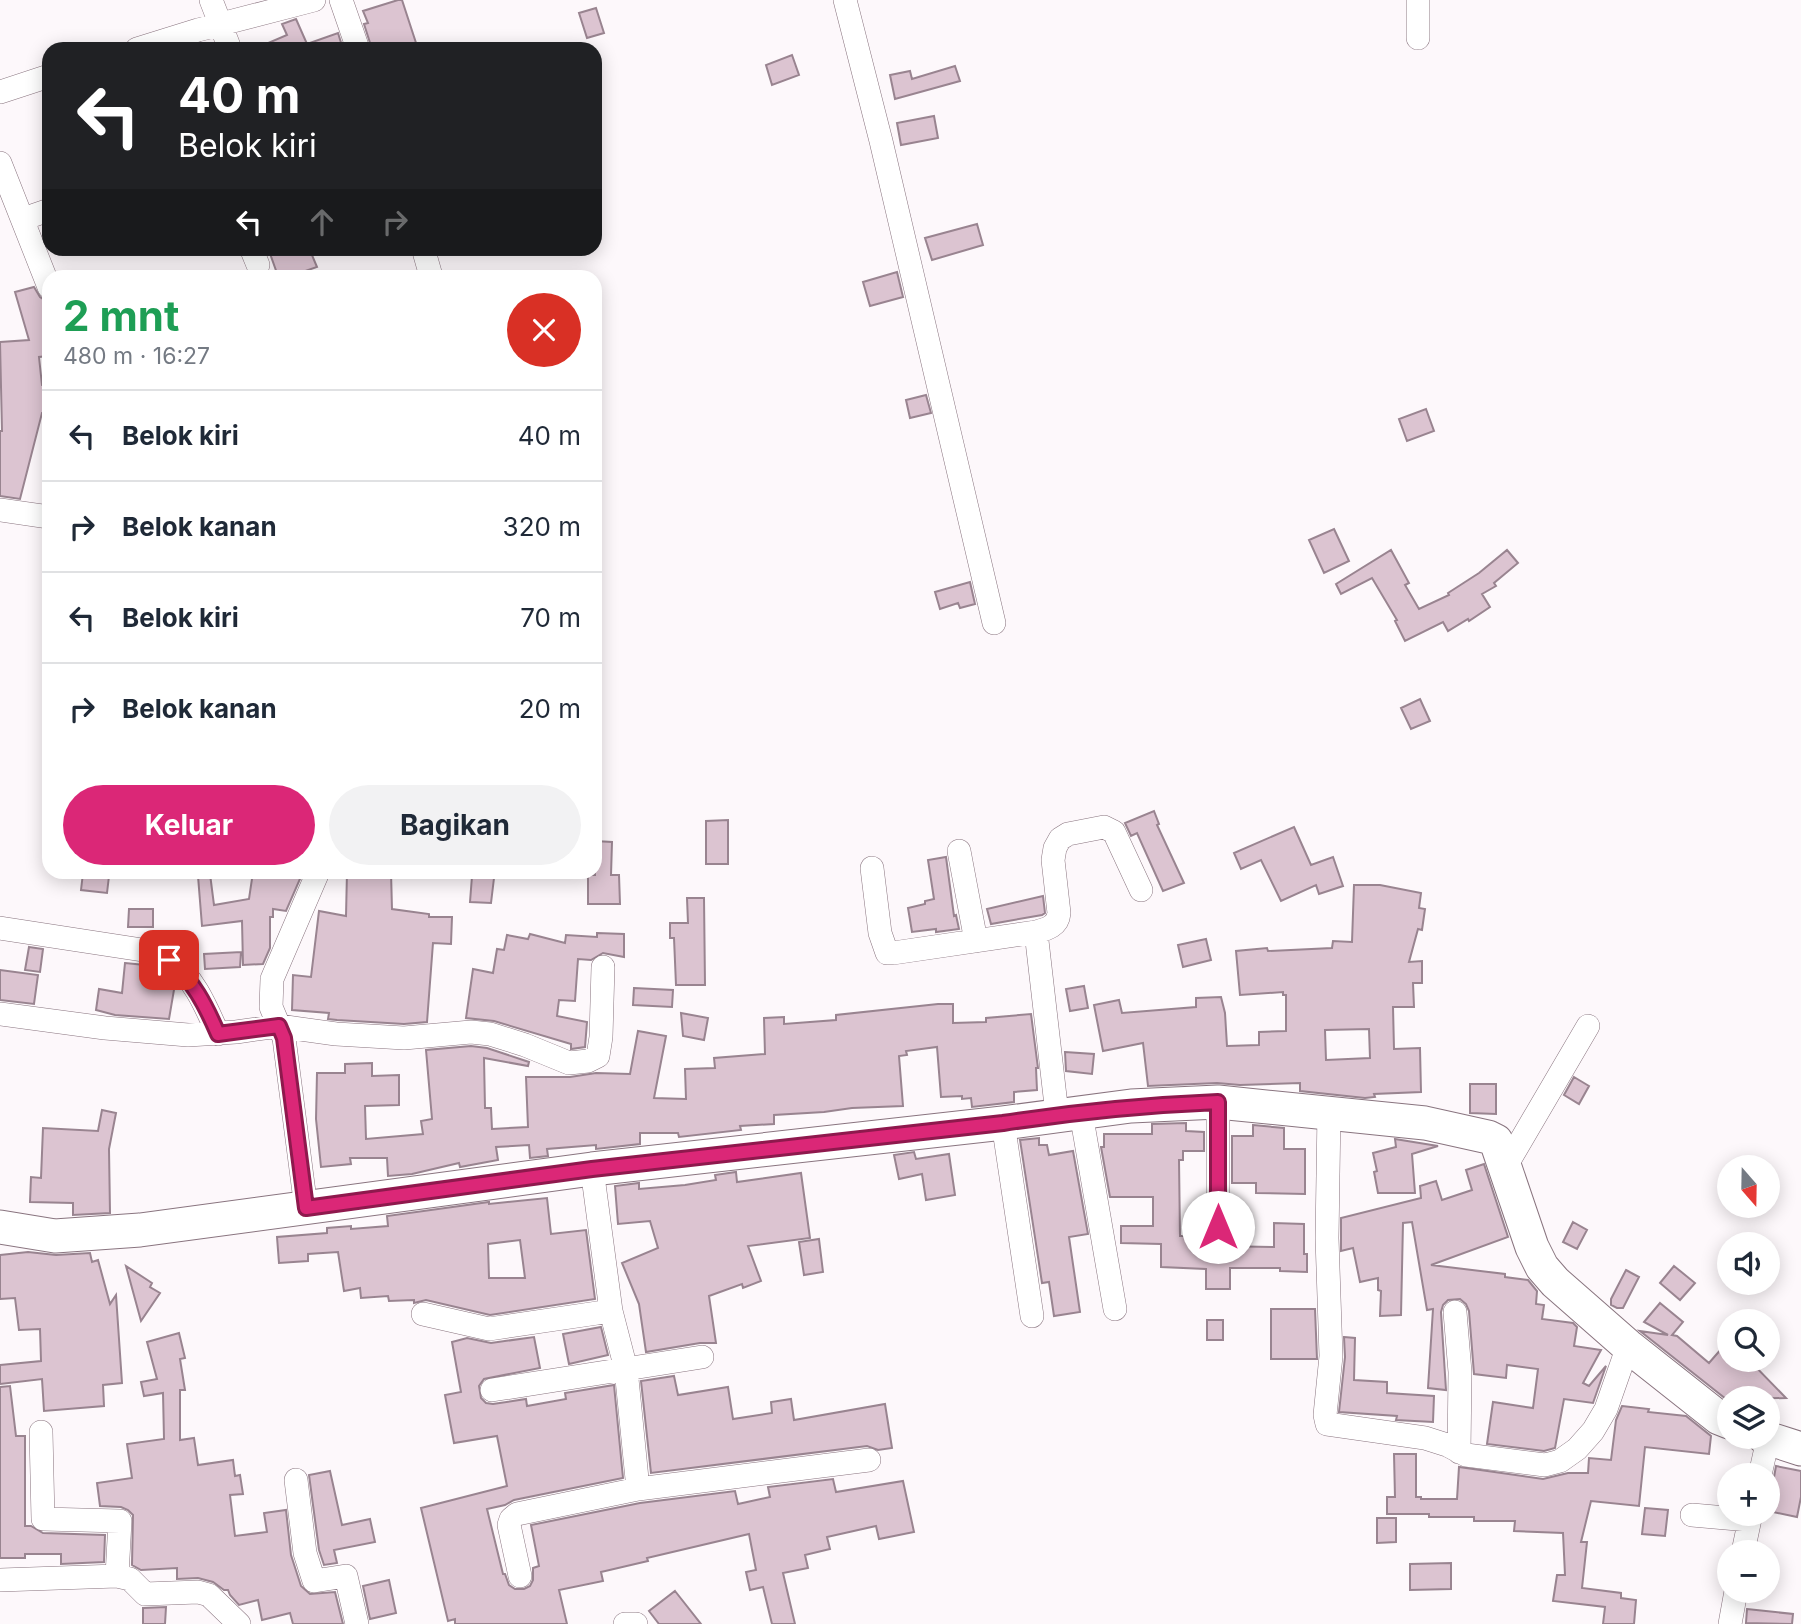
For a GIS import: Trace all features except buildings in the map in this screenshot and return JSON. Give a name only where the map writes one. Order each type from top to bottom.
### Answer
[{"type":"street","points":[[211,0],[227,42]]},
{"type":"street","points":[[176,42],[220,24],[314,0]]},
{"type":"street","points":[[341,0],[356,42]]},
{"type":"street","points":[[845,0],[881,141],[994,623]]},
{"type":"street","points":[[1418,0],[1418,38]]},
{"type":"street","points":[[0,92],[42,78]]},
{"type":"street","points":[[0,163],[42,270]]},
{"type":"street","points":[[23,219],[42,212]]},
{"type":"street","points":[[0,510],[42,516]]},
{"type":"street","points":[[872,868],[880,933],[887,953],[1036,932],[1052,926],[1058,919],[1053,860],[1055,848],[1060,839],[1068,834],[1104,827],[1114,832],[1141,890]]},
{"type":"street","points":[[959,851],[976,941]]},
{"type":"street","points":[[306,1208],[284,1038],[271,1007],[272,979],[314,879]]},
{"type":"street","points":[[0,928],[149,951],[169,960],[192,985],[207,1008],[218,1034]]},
{"type":"street","points":[[1036,932],[1069,1114],[1115,1308]]},
{"type":"street","points":[[0,1014],[104,1028],[188,1035],[279,1026],[336,1034],[404,1038],[471,1032],[490,1034],[526,1045],[569,1063],[588,1062],[598,1056],[601,1037],[603,967]]},
{"type":"street","points":[[1506,1167],[1588,1026]]},
{"type":"street","points":[[1218,1102],[1218,1227]]},
{"type":"street","points":[[0,1227],[55,1236],[140,1230],[592,1169],[1131,1106],[1218,1102],[1329,1112],[1425,1123],[1496,1141],[1532,1247],[1542,1267],[1555,1282],[1628,1346],[1717,1416]]},
{"type":"street","points":[[1329,1112],[1331,1356],[1325,1415],[1327,1424],[1425,1438],[1466,1455],[1545,1465],[1560,1461],[1577,1449],[1593,1431],[1606,1409],[1628,1346]]},
{"type":"street","points":[[1003,1123],[1032,1316]]},
{"type":"street","points":[[592,1169],[611,1311],[626,1369],[638,1489]]},
{"type":"street","points":[[423,1314],[489,1329],[611,1311]]},
{"type":"street","points":[[1455,1312],[1460,1372],[1459,1452]]},
{"type":"street","points":[[492,1390],[702,1357]]},
{"type":"street","points":[[41,1432],[43,1519],[120,1521],[117,1576]]},
{"type":"street","points":[[1780,1442],[1801,1449]]},
{"type":"street","points":[[520,1576],[509,1525],[517,1514],[638,1489],[869,1460]]},
{"type":"street","points":[[296,1480],[305,1553],[314,1581],[346,1576],[357,1624]]},
{"type":"street","points":[[1692,1515],[1717,1516]]},
{"type":"street","points":[[0,1580],[117,1576],[130,1579],[145,1594],[198,1592],[209,1595],[239,1624]]},
{"type":"street","points":[[1730,1624],[1734,1603]]},
{"type":"street","points":[[625,1624],[636,1624]]},
{"type":"route","points":[[169,960],[192,985],[207,1008],[218,1034],[279,1026],[284,1038],[306,1208],[592,1169],[1003,1123],[1057,1114],[1131,1106],[1218,1102],[1218,1227]]}]
